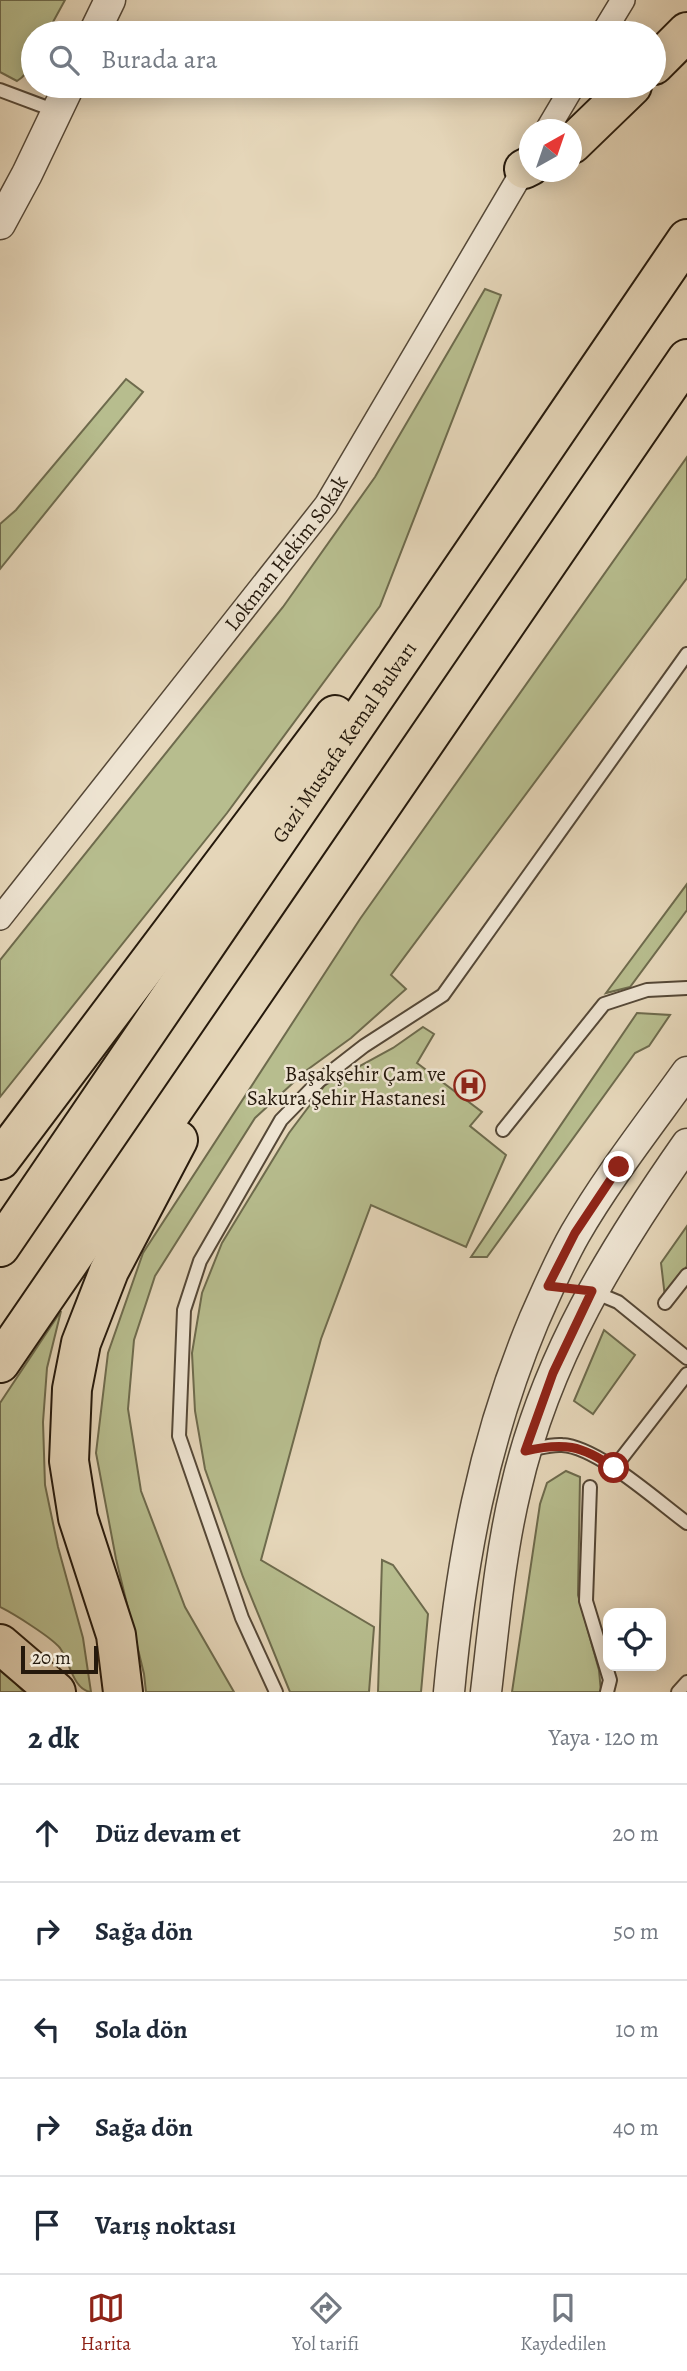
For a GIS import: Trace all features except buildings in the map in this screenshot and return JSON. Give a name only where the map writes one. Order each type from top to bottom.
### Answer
[{"type":"highway","points":[[666,53],[687,32]]},
{"type":"highway","points":[[582,134],[620,98]]},
{"type":"highway","name":"Gazi Mustafa Kemal Bulvarı","points":[[0,1247],[687,239]]},
{"type":"highway","points":[[0,1363],[687,359]]},
{"type":"highway","points":[[0,1160],[371,667],[475,551]]},
{"type":"highway","points":[[123,1692],[116,1635],[78,1518],[69,1461],[72,1389],[81,1343],[109,1271],[262,982]]},
{"type":"highway","points":[[0,1644],[22,1660],[56,1692]]},
{"type":"street","points":[[100,21],[110,0]]},
{"type":"street","points":[[610,21],[623,0]]},
{"type":"street","points":[[554,119],[566,98]]},
{"type":"street","points":[[0,224],[62,99]]},
{"type":"street","name":"Lokman Hekim Sokak","points":[[0,918],[327,505],[519,180]]},
{"type":"street","points":[[449,1692],[472,1520],[482,1471],[509,1384],[563,1255],[589,1211],[687,1072]]},
{"type":"street","points":[[486,1692],[507,1529],[525,1451],[553,1373],[592,1291],[625,1235],[687,1144]]},
{"type":"street","points":[[548,1286],[592,1291]]},
{"type":"lane","points":[[0,90],[21,93]]},
{"type":"lane","points":[[276,1692],[242,1618],[180,1436],[184,1310],[201,1261],[281,1120],[328,1074],[364,1046],[443,995],[687,654]]},
{"type":"lane","points":[[503,1130],[604,1004],[647,990],[687,988]]},
{"type":"lane","points":[[665,1303],[687,1275]]},
{"type":"lane","points":[[592,1291],[618,1302],[687,1358]]},
{"type":"lane","points":[[614,1468],[687,1374]]},
{"type":"lane","points":[[525,1451],[565,1445],[600,1458],[687,1523]]},
{"type":"lane","points":[[590,1487],[586,1601],[610,1680],[607,1692]]},
{"type":"lane","points":[[678,1692],[687,1682]]},
{"type":"green space","points":[[0,0],[65,0],[54,21],[21,21],[21,78],[17,81],[0,72]]},
{"type":"green space","points":[[485,289],[501,295],[380,606],[227,813],[0,1097],[0,960],[283,607],[375,477]]},
{"type":"green space","points":[[126,379],[143,392],[0,569],[0,524],[16,510]]},
{"type":"green space","points":[[687,457],[687,578],[391,975],[406,989],[351,1038],[307,1070],[255,1118],[155,1276],[134,1340],[128,1409],[141,1491],[185,1607],[234,1692],[146,1692],[116,1559],[96,1453],[108,1353],[143,1253],[360,919]]},
{"type":"green space","points":[[687,884],[687,910],[630,987],[606,993]]},
{"type":"green space","points":[[637,1013],[670,1015],[649,1046],[635,1053],[487,1257],[471,1257]]},
{"type":"green space","points":[[423,1027],[434,1034],[417,1063],[482,1112],[470,1126],[506,1155],[466,1247],[371,1205],[321,1339],[261,1560],[374,1627],[369,1692],[290,1692],[243,1577],[205,1469],[195,1411],[192,1353],[202,1293],[222,1243],[289,1133],[325,1085],[393,1048]]},
{"type":"green space","points":[[687,1226],[687,1266],[665,1297],[661,1263]]},
{"type":"green space","points":[[61,1311],[47,1368],[43,1422],[45,1485],[58,1547],[83,1638],[91,1692],[76,1681],[55,1643],[0,1607],[0,1403]]},
{"type":"green space","points":[[604,1330],[635,1355],[593,1414],[574,1401]]},
{"type":"green space","points":[[566,1471],[580,1477],[578,1595],[599,1670],[601,1692],[512,1692],[540,1504],[547,1483]]},
{"type":"green space","points":[[382,1560],[393,1565],[428,1614],[421,1692],[378,1692]]},
{"type":"green space","points":[[0,1667],[24,1692],[0,1692]]},
{"type":"place","name":"Başakşehir Çam ve Sakura Şehir Hastanesi","points":[[469,1086]]},
{"type":"route","points":[[614,1468],[600,1458],[565,1445],[525,1451],[553,1373],[592,1291],[548,1286],[575,1233],[619,1167]]}]
